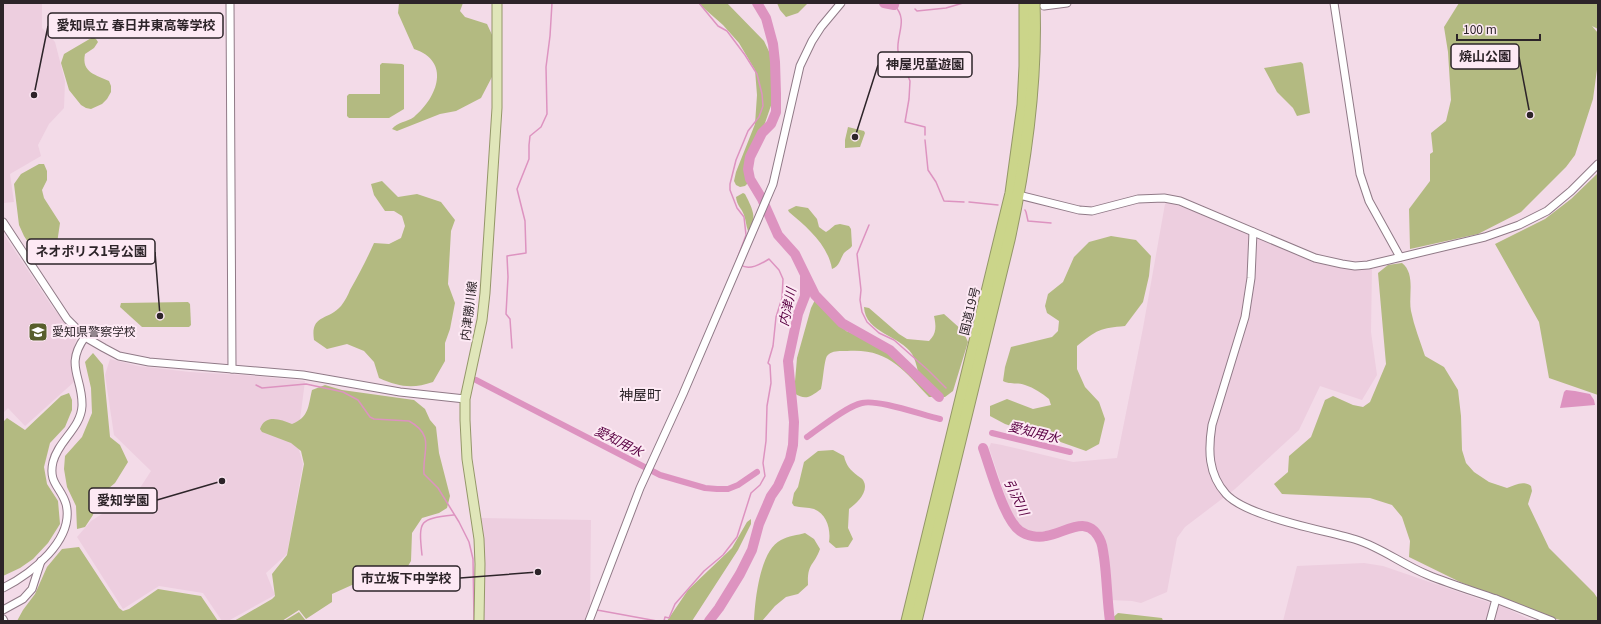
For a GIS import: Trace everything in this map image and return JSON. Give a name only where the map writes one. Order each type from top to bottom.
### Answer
[{"type":"highway","name":"国道19号","points":[[916,621],[1009,240],[1015,194],[1023,105],[1025,66],[1025,3]]},
{"type":"highway","name":"国道19号","points":[[907,621],[1015,194],[1032,97],[1039,4]]},
{"type":"main road","name":"内津勝川線","points":[[479,621],[479,539],[467,459],[465,399],[482,320],[484,300],[497,108],[497,3]]},
{"type":"street","points":[[230,3],[232,369]]},
{"type":"street","points":[[589,621],[640,488],[683,394],[771,191],[800,66],[820,27],[841,3]]},
{"type":"street","points":[[1039,4],[1067,3]]},
{"type":"street","points":[[1334,3],[1360,174],[1369,201],[1400,257]]},
{"type":"street","points":[[1015,194],[1079,210],[1092,211],[1138,199],[1164,198],[1180,201],[1315,258],[1354,266],[1368,265],[1485,237],[1519,225],[1547,211],[1572,191],[1598,164]]},
{"type":"street","points":[[3,222],[67,319],[85,336],[119,356],[149,362],[303,375],[400,392],[465,399]]},
{"type":"street","points":[[1253,232],[1248,305],[1212,425],[1209,444],[1209,455],[1212,468],[1217,482],[1226,494],[1238,504],[1257,512],[1358,540],[1427,575],[1496,599],[1552,621]]},
{"type":"street","points":[[3,588],[28,573],[60,541],[67,522],[66,503],[52,479],[51,469],[54,457],[64,440],[78,423],[82,408],[81,390],[75,369],[77,347],[85,336]]},
{"type":"street","points":[[3,610],[23,599],[32,589],[42,559]]},
{"type":"street","points":[[1490,621],[1496,599]]},
{"type":"shaded area","points":[[3,3],[42,3],[42,28],[55,42],[65,81],[64,108],[49,124],[38,145],[41,156],[10,174],[14,202],[3,203]]},
{"type":"shaded area","points":[[1168,202],[1329,266],[1351,268],[1372,267],[1371,332],[1377,375],[1362,400],[1320,386],[1299,430],[1235,489],[1185,527],[1177,538],[1167,592],[1141,603],[1110,600],[1105,548],[1099,534],[1091,527],[1080,524],[1048,534],[1040,534],[1028,531],[1017,524],[1012,516],[989,448],[991,443],[1073,462],[1117,458],[1143,328],[1165,204]]},
{"type":"shaded area","name":"愛知県警察学校","points":[[3,233],[53,308],[76,335],[71,360],[75,381],[25,426],[8,408],[3,413]]},
{"type":"shaded area","points":[[110,359],[138,366],[190,372],[305,381],[297,443],[303,464],[287,554],[266,573],[275,595],[228,621],[222,621],[203,593],[159,586],[123,609],[77,537],[91,521],[124,500],[136,498],[138,491],[151,471],[114,435],[105,375]]},
{"type":"shaded area","points":[[1566,390],[1590,394],[1595,405],[1560,408],[1564,392]]},
{"type":"shaded area","points":[[480,518],[591,520],[590,611],[586,621],[484,621],[485,564]]},
{"type":"shaded area","points":[[1364,563],[1383,566],[1506,608],[1533,621],[1283,621],[1297,566]]},
{"type":"green space","points":[[399,3],[463,3],[460,11],[465,17],[487,24],[493,37],[493,75],[481,98],[456,111],[440,114],[397,131],[392,129],[414,117],[422,109],[429,100],[437,80],[437,71],[433,62],[426,55],[414,49],[398,13]]},
{"type":"green space","points":[[698,3],[727,3],[764,41],[773,60],[775,94],[765,123],[756,142],[751,160],[749,182],[745,186],[740,187],[736,185],[734,181],[736,172],[755,124],[757,95],[755,70],[739,43],[723,25]]},
{"type":"green space","points":[[777,3],[808,3],[798,13],[786,17],[780,10]]},
{"type":"green space","points":[[1459,3],[1598,3],[1598,29],[1592,26],[1598,33],[1598,62],[1593,99],[1575,155],[1566,167],[1521,212],[1478,234],[1410,249],[1409,209],[1430,181],[1430,154],[1433,152],[1431,133],[1446,121],[1451,100],[1448,52],[1444,27]]},
{"type":"green space","points":[[93,37],[98,42],[94,48],[85,54],[85,65],[95,75],[109,81],[111,92],[102,104],[91,109],[81,105],[69,90],[61,63],[64,54]]},
{"type":"green space","points":[[1301,62],[1303,64],[1310,113],[1297,116],[1293,108],[1277,92],[1264,68]]},
{"type":"green space","points":[[382,63],[404,65],[404,109],[389,118],[349,118],[347,116],[347,96],[349,94],[380,94],[380,65]]},
{"type":"green space","points":[[848,127],[864,131],[865,133],[860,147],[845,148]]},
{"type":"green space","points":[[39,164],[44,164],[47,171],[47,180],[42,190],[44,198],[60,223],[55,257],[49,262],[41,262],[24,236],[19,225],[14,184],[21,174]]},
{"type":"green space","points":[[1598,173],[1598,395],[1549,378],[1539,322],[1495,244],[1545,219],[1571,199]]},
{"type":"green space","points":[[382,181],[398,197],[417,194],[441,202],[455,220],[451,231],[448,284],[455,303],[450,329],[445,343],[445,361],[433,382],[419,386],[400,385],[379,378],[374,362],[364,351],[347,344],[327,349],[314,340],[313,332],[317,322],[336,311],[341,306],[374,243],[389,244],[401,238],[405,226],[402,216],[394,211],[385,211],[374,195],[371,184]]},
{"type":"green space","points":[[743,193],[745,194],[753,212],[753,222],[748,231],[744,215],[736,197]]},
{"type":"green space","points":[[796,206],[808,208],[817,219],[819,227],[826,232],[835,225],[840,224],[849,226],[851,229],[852,246],[844,253],[835,268],[832,269],[826,252],[816,237],[789,212],[788,210]]},
{"type":"green space","points":[[1111,236],[1136,240],[1151,256],[1149,276],[1143,302],[1125,326],[1104,329],[1094,333],[1077,346],[1077,369],[1085,387],[1099,402],[1105,419],[1099,444],[1086,451],[1005,424],[990,416],[990,406],[1007,399],[1033,409],[1051,405],[1049,399],[1035,389],[1022,384],[1003,381],[1005,367],[1011,347],[1052,337],[1058,331],[1059,321],[1047,313],[1045,306],[1048,294],[1063,282],[1074,257],[1089,242]]},
{"type":"green space","points":[[1402,263],[1409,273],[1411,286],[1411,311],[1415,328],[1425,356],[1444,367],[1458,390],[1461,416],[1462,450],[1466,463],[1474,472],[1489,482],[1507,488],[1522,483],[1531,486],[1532,491],[1528,504],[1549,548],[1594,593],[1598,599],[1598,621],[1564,621],[1545,616],[1460,582],[1409,557],[1410,541],[1402,517],[1392,505],[1370,498],[1282,494],[1274,484],[1288,472],[1289,456],[1311,437],[1325,400],[1333,396],[1353,405],[1363,407],[1370,402],[1386,364],[1378,273],[1388,265]]},
{"type":"green space","points":[[823,297],[835,310],[846,331],[882,348],[906,366],[913,374],[918,372],[912,354],[907,348],[884,334],[870,323],[866,316],[864,307],[869,308],[907,339],[929,341],[935,329],[934,316],[944,314],[963,331],[968,342],[953,391],[945,397],[929,397],[903,370],[885,357],[862,351],[842,351],[834,352],[827,356],[821,389],[808,397],[802,397],[794,393],[797,358],[811,308],[815,300]]},
{"type":"green space","points":[[188,302],[190,304],[191,325],[189,327],[142,327],[120,307],[121,303]]},
{"type":"green space","points":[[93,353],[103,365],[110,437],[120,445],[128,462],[115,483],[96,499],[93,515],[85,527],[77,529],[76,506],[67,487],[64,469],[65,456],[82,437],[92,413],[91,388],[85,362]]},
{"type":"green space","points":[[325,385],[342,390],[414,400],[425,409],[430,420],[436,427],[439,453],[450,496],[447,508],[439,513],[422,518],[412,533],[411,561],[402,576],[393,583],[352,585],[332,594],[332,602],[306,619],[299,610],[282,621],[234,621],[275,596],[272,574],[287,555],[304,464],[301,451],[291,443],[262,432],[260,429],[265,421],[273,419],[278,419],[292,424],[298,421],[307,411],[312,390]]},
{"type":"green space","points":[[69,393],[72,400],[72,410],[65,427],[50,443],[44,467],[47,484],[58,501],[60,524],[48,543],[33,559],[20,568],[3,576],[3,422],[7,418],[25,430],[61,396]]},
{"type":"green space","points":[[833,450],[844,456],[849,467],[855,474],[863,479],[865,484],[862,496],[849,509],[848,528],[853,539],[848,547],[836,548],[829,542],[829,528],[825,518],[818,511],[812,508],[794,506],[792,503],[794,493],[798,487],[804,462],[818,451]]},
{"type":"green space","points":[[751,519],[751,524],[738,550],[692,621],[667,621],[688,590],[732,548],[747,522]]},
{"type":"green space","points":[[805,533],[814,539],[820,549],[810,568],[808,585],[798,594],[786,597],[775,606],[762,621],[754,621],[757,589],[763,564],[768,554],[774,545],[781,540]]},
{"type":"green space","points":[[79,547],[119,608],[123,611],[129,609],[158,589],[201,596],[218,621],[17,621],[35,594],[47,567],[62,549]]},
{"type":"green space","points":[[299,612],[306,621],[284,621]]},
{"type":"green space","points":[[1118,613],[1162,618],[1163,621],[1109,621]]},
{"type":"waterway","points":[[512,348],[510,319],[506,314],[508,277],[507,256],[526,253],[525,221],[517,189],[529,159],[530,136],[541,127],[547,114],[546,67],[552,3]]},
{"type":"waterway","points":[[699,3],[718,26],[727,31],[745,55],[757,74],[762,94],[763,106],[759,117],[748,131],[736,160],[730,184],[730,190],[737,208],[744,217],[746,235],[736,262]]},
{"type":"waterway","name":"内津川","points":[[757,3],[766,18],[773,44],[775,62],[776,112],[771,124],[762,133],[750,157],[748,169],[750,179],[762,199],[778,235],[795,254],[815,295],[842,323],[890,350],[939,397]]},
{"type":"waterway","points":[[884,3],[894,5]]},
{"type":"waterway","points":[[901,3],[894,5],[901,16],[898,51],[910,81],[905,122],[925,127],[925,135]]},
{"type":"waterway","points":[[915,9],[917,11],[946,8],[963,3]]},
{"type":"waterway","points":[[925,140],[928,170],[936,182],[944,201],[964,202]]},
{"type":"waterway","points":[[969,202],[998,205]]},
{"type":"waterway","points":[[1025,210],[1028,221],[1051,223]]},
{"type":"waterway","points":[[869,225],[857,254],[862,312],[867,322],[879,333],[894,340],[946,388]]},
{"type":"waterway","points":[[664,621],[665,617],[669,618],[675,604],[704,571],[723,555],[737,537],[751,493],[760,485],[765,476],[763,463],[766,441],[767,406],[771,383],[770,365],[768,363],[773,346],[776,317],[782,298],[783,279],[779,270],[769,259],[759,265],[751,267],[744,267],[741,265]]},
{"type":"waterway","name":"内津川","points":[[709,621],[740,574],[752,550],[759,524],[771,496],[778,486],[790,459],[793,445],[794,422],[788,361],[798,314],[805,296],[805,277]]},
{"type":"waterway","name":"愛知用水","points":[[476,380],[660,475],[705,488],[728,489],[738,485],[757,472]]},
{"type":"waterway","points":[[256,385],[262,388],[306,384],[343,392],[358,400],[370,417],[374,419],[409,421],[422,432],[426,444],[424,474],[438,488],[459,522],[469,542],[473,559],[474,621]]},
{"type":"waterway","name":"愛知用水","points":[[807,437],[849,408],[869,402],[889,405],[940,419]]},
{"type":"waterway","name":"愛知用水","points":[[992,433],[1070,452]]},
{"type":"waterway","name":"引沢川","points":[[983,448],[1003,505],[1008,516],[1020,531],[1036,537],[1043,537],[1084,526],[1090,528],[1096,533],[1103,550],[1110,621]]},
{"type":"waterway","points":[[422,555],[421,528],[424,523],[434,518],[454,515]]},
{"type":"waterway","points":[[597,610],[657,621]]},
{"type":"place","name":"愛知県立 春日井東高等学校","points":[[34,95]]},
{"type":"place","name":"焼山公園","points":[[1530,115]]},
{"type":"place","name":"神屋児童遊園","points":[[855,137]]},
{"type":"place","name":"ネオポリス1号公園","points":[[160,316]]},
{"type":"place","name":"愛知県警察学校","points":[[38,332]]},
{"type":"place","name":"愛知学園","points":[[222,481]]},
{"type":"place","name":"市立坂下中学校","points":[[538,572]]},
{"type":"district","name":"神屋町","points":[[640,395]]}]
